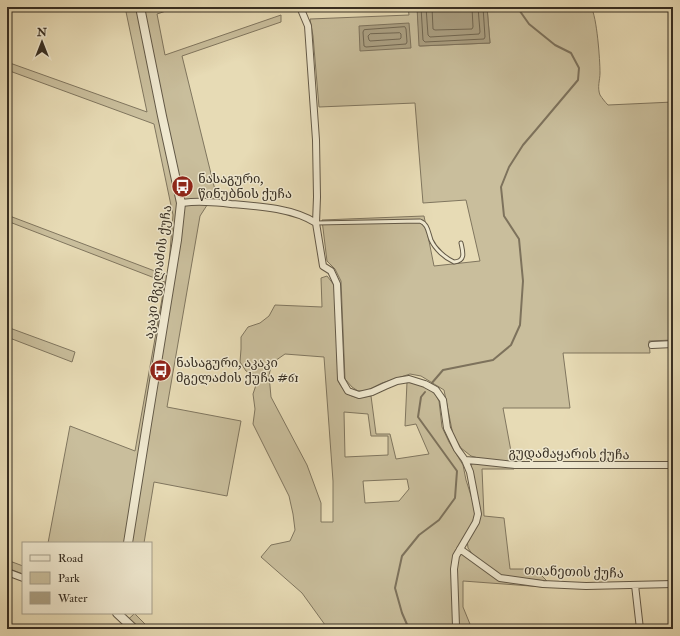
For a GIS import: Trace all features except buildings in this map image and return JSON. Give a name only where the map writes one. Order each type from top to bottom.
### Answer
[{"type":"street","name":"აკაკი მგელაძის ქუჩა","points":[[128,542],[177,240],[181,203],[140,7]]},
{"type":"street","points":[[300,7],[308,26],[315,132],[317,197],[316,223],[323,266],[331,271],[337,284],[341,379],[348,390],[360,395],[372,392],[397,381],[409,379],[425,384],[436,390],[444,400],[447,428],[470,472],[478,514],[476,522],[456,556],[454,569],[457,629]]},
{"type":"street","points":[[181,203],[206,202],[276,209],[309,218],[316,223]]},
{"type":"street","points":[[652,344],[673,344]]},
{"type":"street","name":"გუდამაყარის ქუჩა","points":[[465,460],[515,465],[673,465]]},
{"type":"street","name":"თიანეთის ქუჩა","points":[[460,549],[500,578],[542,584],[586,586],[673,584]]},
{"type":"street","points":[[7,572],[22,578]]},
{"type":"street","points":[[634,585],[640,629]]},
{"type":"street","points":[[119,614],[134,629]]},
{"type":"lane","points":[[316,223],[420,221],[428,228],[431,240],[435,246],[444,256],[454,262],[460,262],[463,258],[462,243]]},
{"type":"green space","points":[[125,7],[156,7],[156,10],[164,7],[178,7],[157,14],[165,55],[281,15],[281,22],[182,56],[216,194],[200,216],[167,407],[241,421],[227,496],[154,482],[144,542],[48,542],[70,426],[135,451],[165,282],[7,221],[7,215],[168,276],[173,215],[154,124],[7,70],[7,62],[147,112]]},
{"type":"green space","points":[[408,7],[417,7],[420,46],[490,43],[487,7],[591,7],[595,20],[599,49],[599,92],[606,103],[608,105],[673,102],[673,340],[649,341],[650,353],[563,353],[570,408],[503,408],[513,462],[482,459],[471,456],[461,448],[453,435],[444,390],[421,376],[410,374],[382,383],[366,391],[358,391],[345,379],[341,281],[335,269],[327,261],[322,220],[424,216],[434,266],[480,261],[466,200],[423,203],[415,103],[319,107],[313,36],[310,19],[409,15]]},
{"type":"green space","points":[[327,276],[335,286],[338,381],[344,391],[351,396],[371,396],[376,434],[390,434],[396,459],[429,454],[416,424],[405,426],[407,382],[412,382],[430,390],[435,394],[439,401],[442,427],[463,465],[475,514],[472,524],[455,552],[452,562],[455,629],[328,629],[302,593],[261,557],[271,545],[290,541],[295,530],[289,496],[253,424],[255,409],[253,394],[256,385],[256,375],[246,371],[240,362],[241,337],[248,327],[260,323],[269,316],[275,305],[322,307],[321,278]],"holes":[[[285,354],[324,357],[333,481],[333,522],[321,522],[321,503],[307,465],[271,397],[269,375],[272,363]],[[344,412],[368,414],[371,436],[388,436],[388,455],[345,457]],[[407,479],[409,489],[399,501],[365,503],[363,481]]]},
{"type":"green space","points":[[7,327],[75,352],[72,362],[7,337]]},
{"type":"green space","points":[[475,462],[514,469],[482,469],[484,516],[504,518],[510,569],[535,569],[547,581],[500,576],[473,555],[468,548],[467,539],[479,522],[480,512],[470,468]]},
{"type":"green space","points":[[461,553],[499,580],[544,587],[463,581],[463,607],[472,629],[460,629],[458,627],[456,570],[457,558]]},
{"type":"green space","points":[[7,560],[22,566],[22,574],[7,568]]},
{"type":"green space","points":[[135,614],[150,629],[122,629],[120,627]]},
{"type":"water","points":[[417,7],[487,7],[490,43],[419,46]]},
{"type":"water","points":[[409,23],[411,48],[360,51],[359,26]]},
{"type":"waterway","points":[[431,384],[443,370],[493,360],[511,345],[520,325],[523,281],[519,239],[504,216],[501,187],[509,167],[523,145],[578,80],[579,68],[571,53],[555,45],[529,24],[517,7]]},
{"type":"waterway","points":[[409,629],[402,613],[395,588],[402,556],[419,535],[439,520],[455,498],[457,471],[418,417],[421,397],[425,392]]},
{"type":"place","name":"ნასაგური, წინუბნის ქუჩა","points":[[183,186]]},
{"type":"place","name":"ნასაგური, აკაკი მგელაძის ქუჩა #61","points":[[160,370]]}]
